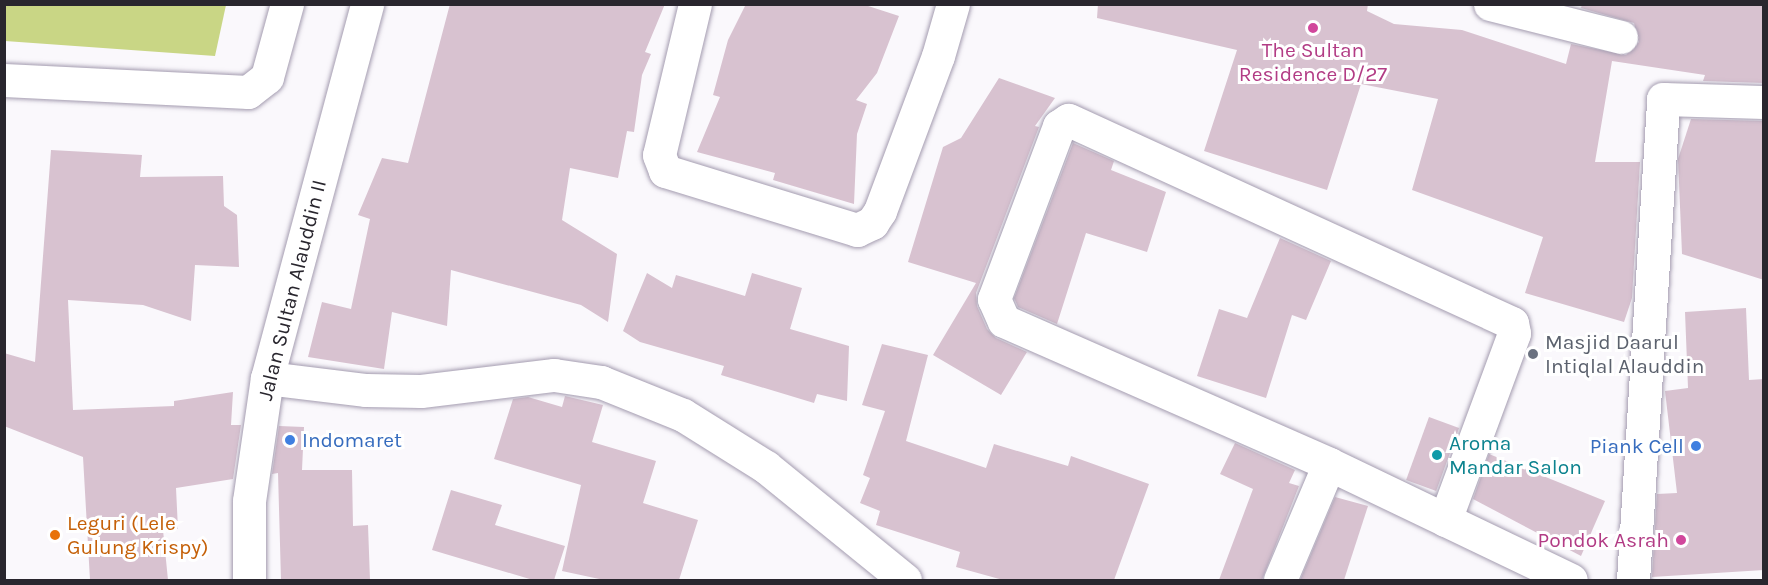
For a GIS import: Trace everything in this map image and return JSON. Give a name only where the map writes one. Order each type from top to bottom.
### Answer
[{"type":"street","points":[[4,80],[248,92],[267,77],[287,4]]},
{"type":"street","name":"Jalan Sultan Alauddin II","points":[[249,580],[249,501],[267,378],[367,4]]},
{"type":"street","points":[[695,4],[659,155],[665,171],[856,230],[872,223],[880,211],[938,56],[953,4]]},
{"type":"street","points":[[1490,4],[1622,37]]},
{"type":"street","points":[[1633,580],[1663,99],[1764,102]]},
{"type":"street","points":[[1445,520],[1511,343],[1512,323],[1291,225],[1068,120],[1060,124],[994,299],[999,315],[1011,325],[1329,464],[1445,520],[1572,580]]},
{"type":"street","points":[[267,378],[366,390],[421,391],[462,389],[546,375],[601,382],[682,415],[766,467],[905,580]]},
{"type":"street","points":[[1280,580],[1329,464]]},
{"type":"green space","points":[[4,5],[226,5],[215,56],[5,41]]},
{"type":"building","points":[[450,4],[665,4],[645,52],[651,54],[642,75],[634,132],[627,131],[618,178],[570,168],[562,220],[617,254],[608,322],[581,305],[451,270],[447,326],[392,312],[384,369],[308,357],[322,302],[351,309],[370,219],[358,215],[382,158],[408,163]]},
{"type":"building","points":[[746,4],[862,4],[899,16],[877,73],[856,100],[867,104],[857,134],[854,204],[773,180],[775,173],[697,152],[720,97],[713,95],[728,40]]},
{"type":"building","points":[[1098,4],[1368,4],[1367,11],[1394,24],[1462,30],[1566,64],[1571,44],[1626,55],[1639,42],[1634,23],[1581,8],[1582,4],[1764,4],[1764,83],[1703,81],[1705,75],[1612,61],[1595,162],[1640,162],[1632,298],[1624,322],[1525,293],[1543,237],[1412,190],[1438,99],[1361,84],[1327,190],[1204,151],[1237,50],[1097,18]]},
{"type":"building","points":[[999,78],[1055,98],[1035,126],[1039,127],[976,293],[977,306],[987,329],[996,338],[1027,352],[1001,395],[933,355],[976,283],[908,262],[943,147],[961,138]]},
{"type":"building","points":[[1691,119],[1764,121],[1764,280],[1682,254],[1678,159]]},
{"type":"building","points":[[1073,143],[1114,161],[1111,170],[1166,192],[1147,252],[1086,233],[1057,324],[1018,307],[1014,298]]},
{"type":"building","points":[[51,150],[142,155],[140,177],[223,176],[224,206],[237,215],[239,267],[195,265],[191,321],[143,305],[68,300],[73,410],[174,406],[174,401],[233,392],[231,425],[241,425],[233,479],[176,488],[178,529],[163,530],[168,580],[90,580],[83,457],[4,426],[4,353],[35,362]]},
{"type":"building","points":[[1280,238],[1331,261],[1306,320],[1292,315],[1266,398],[1197,376],[1219,309],[1247,318]]},
{"type":"building","points":[[647,273],[672,288],[676,275],[745,296],[752,273],[802,288],[790,329],[849,346],[847,401],[817,394],[814,403],[721,375],[724,366],[640,342],[623,331]]},
{"type":"building","points":[[1746,308],[1749,380],[1764,379],[1764,570],[1652,577],[1657,494],[1677,493],[1665,391],[1688,388],[1685,312]]},
{"type":"building","points":[[882,344],[928,355],[906,441],[986,468],[994,444],[1068,466],[1071,456],[1149,484],[1114,580],[1003,580],[956,567],[960,552],[876,525],[880,511],[860,503],[870,478],[863,475],[885,411],[862,405]]},
{"type":"building","points":[[565,396],[603,405],[592,442],[656,461],[643,503],[698,520],[679,580],[604,580],[562,571],[581,485],[494,459],[513,399],[528,397],[562,407]]},
{"type":"building","name":"Aroma Mandar Salon","points":[[1429,417],[1459,428],[1436,491],[1406,480]]},
{"type":"building","points":[[279,426],[304,427],[302,470],[352,470],[353,526],[368,525],[370,580],[281,580],[278,473],[272,474]]},
{"type":"building","points":[[1235,443],[1295,470],[1289,483],[1299,486],[1262,580],[1219,580],[1253,489],[1220,474]]},
{"type":"building","points":[[1489,454],[1605,501],[1581,556],[1473,499]]},
{"type":"building","points":[[451,490],[502,505],[495,525],[565,546],[554,580],[533,580],[432,550]]},
{"type":"building","points":[[1335,497],[1368,506],[1344,580],[1300,580]]},
{"type":"place","name":"The Sultan Residence D/27","points":[[1313,28]]},
{"type":"place","name":"Masjid Daarul Intiqlal Alauddin","points":[[1533,354]]},
{"type":"place","name":"Indomaret","points":[[290,440]]},
{"type":"place","name":"Piank Cell","points":[[1696,446]]},
{"type":"place","name":"Aroma Mandar Salon","points":[[1437,455]]},
{"type":"place","name":"Leguri (Lele Gulung Krispy)","points":[[55,535]]},
{"type":"place","name":"Pondok Asrah","points":[[1681,540]]}]
